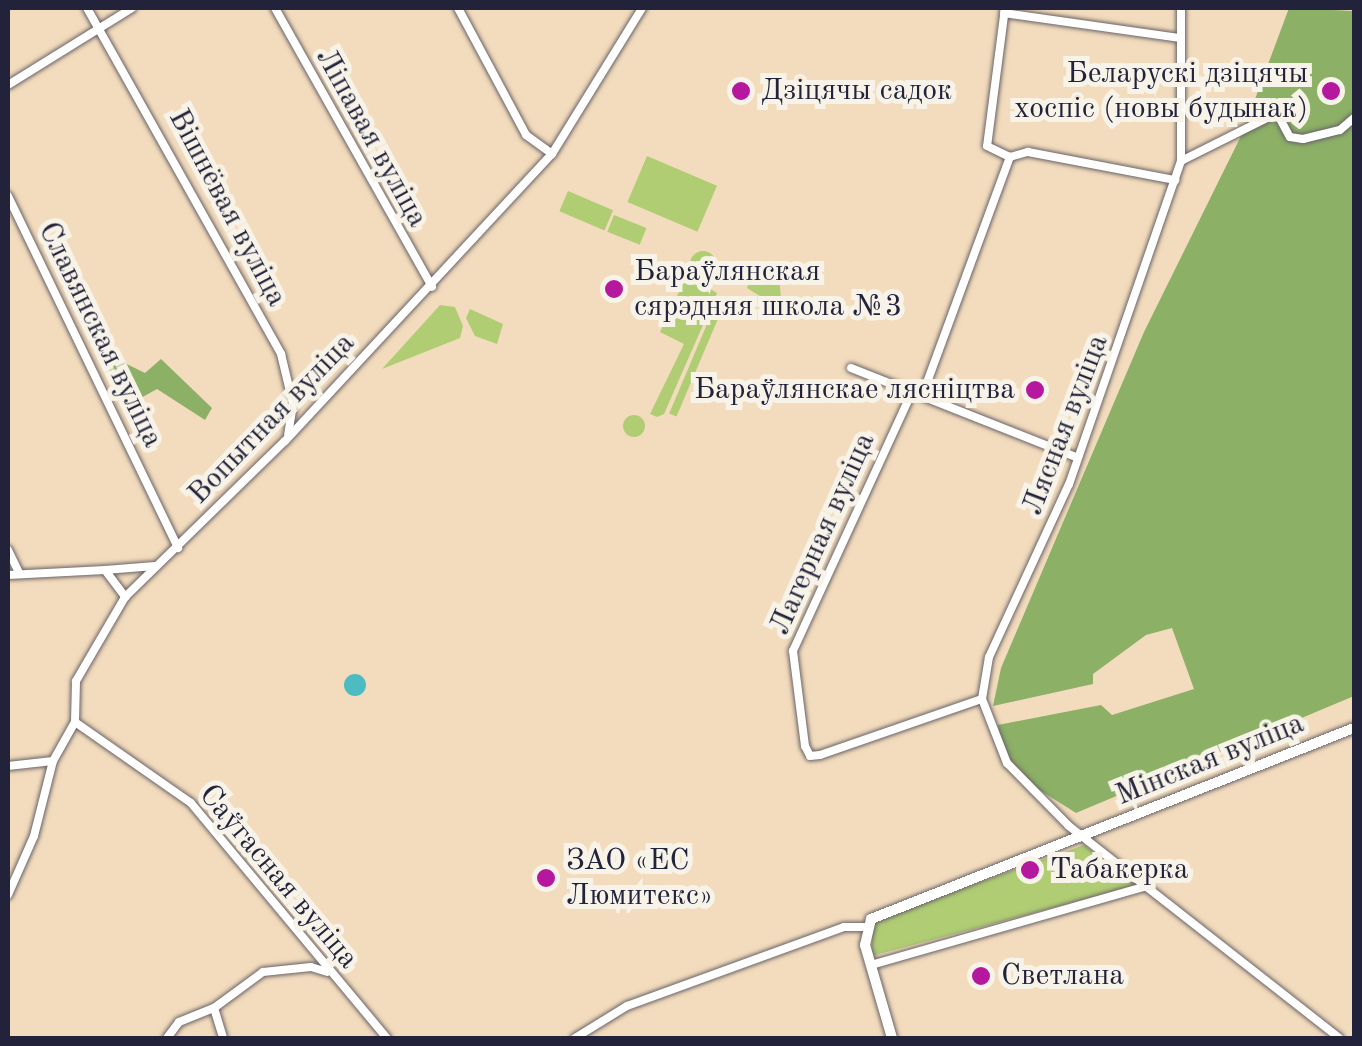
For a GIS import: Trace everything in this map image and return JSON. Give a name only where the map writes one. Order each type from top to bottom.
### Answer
[{"type":"main road","name":"Мінская вуліца","points":[[868,923],[1354,728]]},
{"type":"main road","points":[[868,923],[871,965],[892,1038]]},
{"type":"street","name":"Вішнёвая вуліца","points":[[87,8],[102,26],[281,354],[293,404],[285,442]]},
{"type":"street","points":[[8,85],[132,8]]},
{"type":"street","name":"Ліпавая вуліца","points":[[275,8],[432,287]]},
{"type":"street","points":[[458,8],[526,135],[552,154]]},
{"type":"street","name":"Вопытная вуліца","points":[[8,895],[34,836],[53,761],[76,722],[76,681],[125,598],[285,442],[552,154],[642,8]]},
{"type":"street","name":"Лясная вуліца","points":[[982,699],[989,657],[1078,458],[1181,161],[1181,8]]},
{"type":"street","points":[[1175,180],[1028,152],[1010,157],[988,146],[1004,10],[1180,38]]},
{"type":"street","points":[[1181,161],[1277,112],[1290,137],[1303,139],[1340,130],[1354,118]]},
{"type":"street","points":[[922,396],[1010,157]]},
{"type":"street","name":"Славянская вуліца","points":[[8,196],[178,548]]},
{"type":"street","points":[[851,368],[1078,458]]},
{"type":"street","name":"Лагерная вуліца","points":[[912,392],[793,651],[810,756],[982,699]]},
{"type":"street","points":[[8,550],[19,574]]},
{"type":"street","points":[[8,575],[156,566]]},
{"type":"street","points":[[105,570],[125,598]]},
{"type":"street","points":[[982,699],[1007,762],[1084,837]]},
{"type":"street","name":"Саўгасная вуліца","points":[[76,722],[191,803],[328,972],[387,1038]]},
{"type":"street","points":[[8,766],[53,761]]},
{"type":"street","name":"Мінская вуліца","points":[[1084,837],[1338,1038]]},
{"type":"street","points":[[871,965],[1147,886]]},
{"type":"street","points":[[576,1038],[627,1006],[844,927],[868,923]]},
{"type":"street","points":[[167,1038],[179,1022],[214,1008],[263,972],[310,967],[328,972]]},
{"type":"street","points":[[214,1008],[223,1038]]},
{"type":"green space","points":[[1289,8],[1354,11],[1354,696],[1076,813],[1038,789],[1002,751],[998,725],[1101,705],[1112,715],[1194,689],[1172,628],[1146,635],[1093,674],[1093,684],[993,706],[1001,668],[1144,332],[1242,134]]},
{"type":"green space","points":[[647,156],[717,186],[697,232],[627,202]]},
{"type":"green space","points":[[568,191],[613,210],[605,230],[559,211]]},
{"type":"green space","points":[[614,215],[646,228],[640,245],[607,232]]},
{"type":"green space","points":[[703,251],[712,255],[716,264],[712,273],[703,277],[694,273],[690,264],[694,255]]},
{"type":"green space","points":[[756,266],[779,275],[782,310],[747,288]]},
{"type":"green space","points":[[694,279],[717,293],[664,414],[657,417],[650,414],[684,344],[660,332],[684,281]]},
{"type":"green space","points":[[716,304],[723,307],[677,417],[669,413]]},
{"type":"green space","points":[[440,305],[455,307],[463,326],[460,338],[382,369]]},
{"type":"green space","points":[[470,309],[503,324],[497,344],[475,336],[466,318]]},
{"type":"green space","points":[[96,349],[145,373],[161,359],[212,408],[205,420],[157,389],[130,404]]},
{"type":"green space","points":[[630,415],[638,415],[645,426],[638,437],[630,437],[623,430],[623,422]]},
{"type":"green space","points":[[1084,845],[1138,885],[872,956],[872,926],[884,916]]},
{"type":"water","points":[[351,674],[359,674],[366,685],[359,696],[351,696],[344,689],[344,681]]},
{"type":"place","name":"Дзіцячы садок","points":[[741,91]]},
{"type":"place","name":"Беларускі дзіцячы хоспіс (новы будынак)","points":[[1331,91]]},
{"type":"place","name":"Бараўлянская сярэдняя школа №3","points":[[614,289]]},
{"type":"place","name":"Бараўлянскае лясніцтва","points":[[1035,390]]},
{"type":"place","name":"Табакерка","points":[[1030,870]]},
{"type":"place","name":"ЗАО «ЕС Люмитекс»","points":[[546,878]]},
{"type":"place","name":"Светлана","points":[[981,976]]}]
